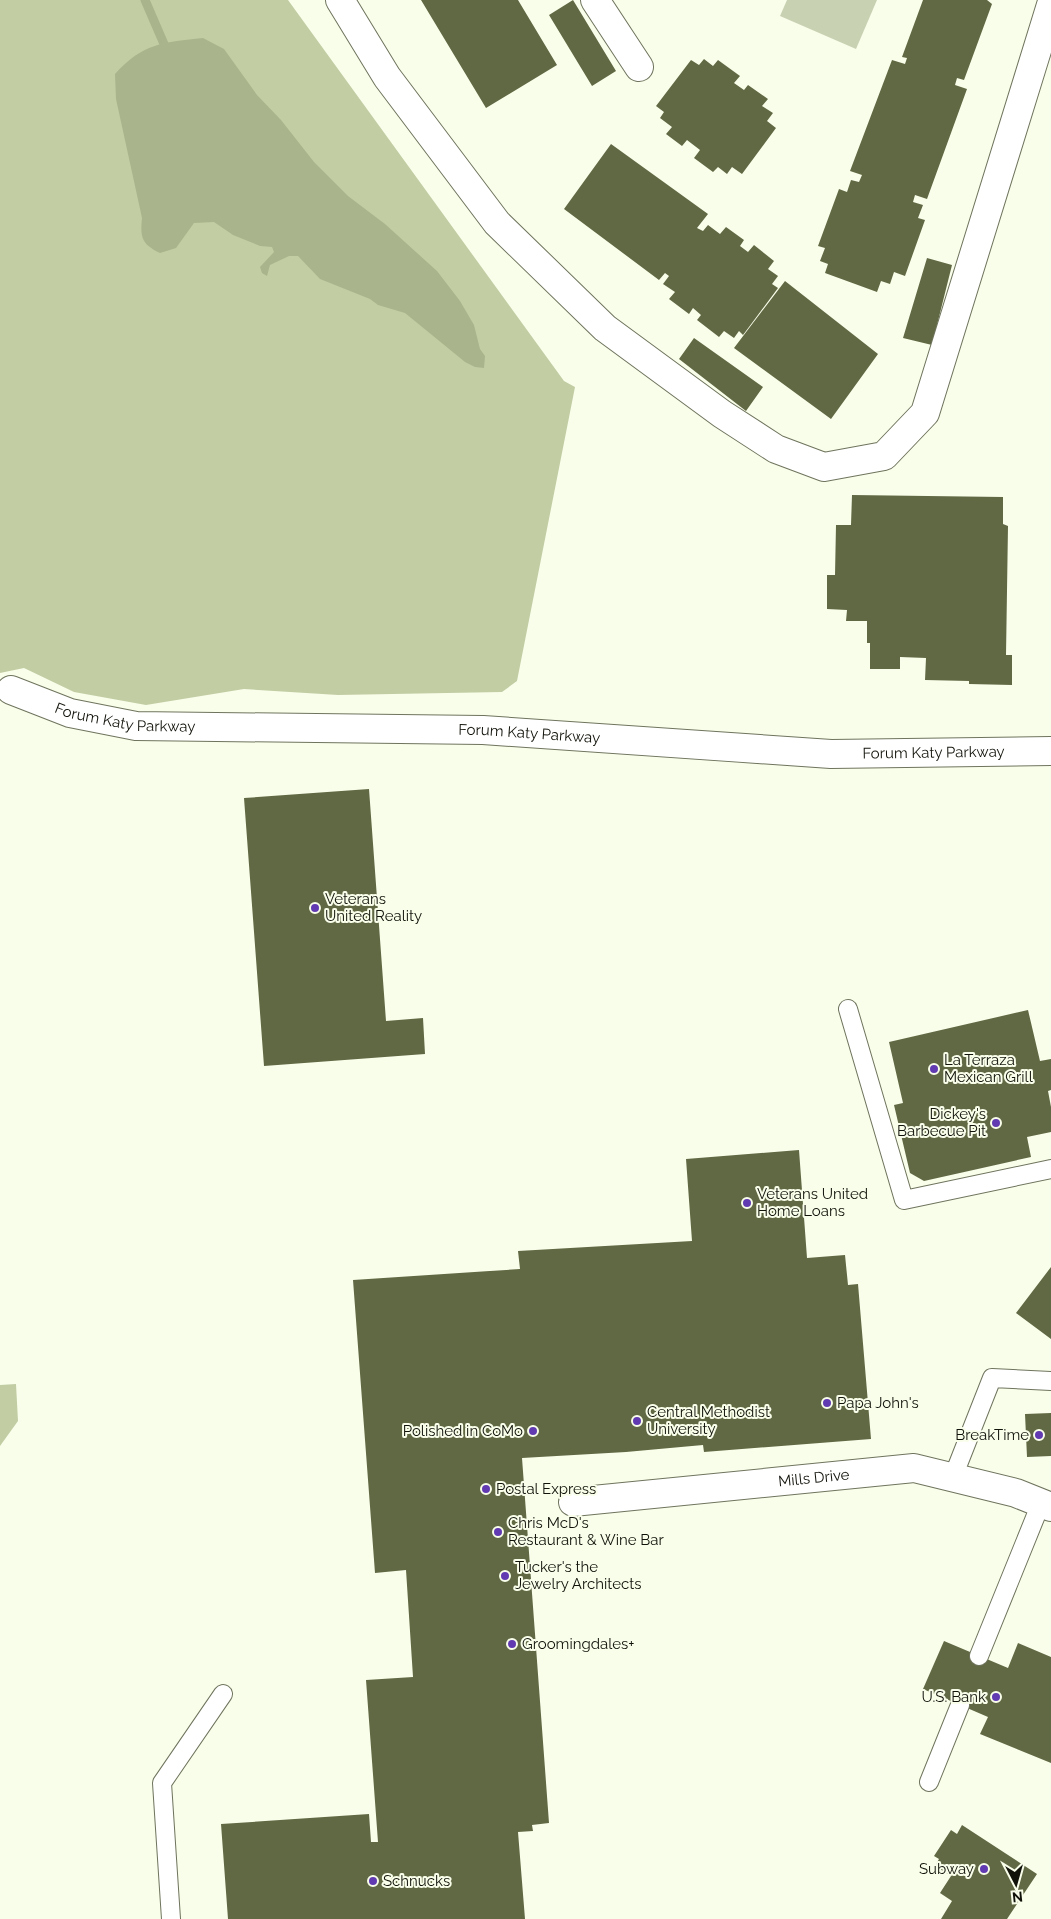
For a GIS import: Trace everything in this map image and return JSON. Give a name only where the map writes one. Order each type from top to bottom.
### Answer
[{"type":"street","points":[[340,0],[387,77],[497,223],[599,321],[722,414],[776,450],[824,468],[884,456],[925,413],[1051,5]]},
{"type":"street","points":[[594,0],[639,67]]},
{"type":"street","name":"Forum Katy Parkway","points":[[11,690],[70,713],[136,726],[483,730],[831,754],[1051,751]]},
{"type":"street","name":"Mills Drive","points":[[573,1502],[914,1468],[1016,1493],[1046,1505]]},
{"type":"lane","points":[[848,1008],[904,1200],[1051,1169]]},
{"type":"lane","points":[[953,1477],[992,1378],[1051,1381]]},
{"type":"lane","points":[[979,1656],[1046,1505]]},
{"type":"lane","points":[[171,1919],[162,1784],[223,1694]]},
{"type":"lane","points":[[929,1782],[960,1705]]},
{"type":"shaded area","points":[[0,0],[288,0],[564,381],[575,387],[517,681],[502,692],[338,695],[244,689],[146,705],[74,692],[24,668],[0,673]]},
{"type":"shaded area","points":[[787,0],[877,0],[856,49],[780,16]]},
{"type":"shaded area","points":[[203,38],[224,49],[257,95],[281,120],[314,162],[348,196],[385,224],[437,271],[460,301],[474,325],[480,349],[485,356],[484,368],[475,367],[465,362],[405,313],[378,305],[370,299],[320,279],[298,256],[289,256],[270,265],[267,276],[262,273],[260,267],[274,252],[272,247],[260,246],[233,235],[214,222],[194,223],[176,248],[160,253],[149,247],[141,231],[142,218],[116,99],[115,74],[135,56],[145,50],[165,43]]},
{"type":"shaded area","points":[[16,1384],[18,1421],[0,1446],[0,1385]]},
{"type":"building","points":[[421,0],[518,0],[557,65],[486,108]]},
{"type":"building","points":[[573,0],[616,71],[592,86],[549,15]]},
{"type":"building","points":[[923,0],[987,0],[992,4],[964,80],[957,78],[955,85],[967,89],[927,199],[915,195],[913,202],[923,205],[918,218],[925,220],[905,276],[894,272],[890,284],[881,281],[877,292],[825,273],[828,264],[820,261],[825,248],[818,246],[839,189],[847,192],[851,180],[859,182],[862,175],[850,171],[892,60],[905,64],[907,58],[902,57]]},
{"type":"building","points":[[704,59],[713,66],[718,60],[740,76],[734,83],[744,90],[748,85],[768,99],[762,106],[773,113],[767,121],[776,128],[742,174],[732,167],[727,174],[718,167],[713,172],[694,158],[700,150],[687,140],[682,146],[666,134],[672,127],[660,118],[664,112],[656,106],[691,60],[699,65]]},
{"type":"building","points":[[611,144],[708,214],[697,228],[703,231],[708,225],[720,234],[726,227],[744,240],[740,246],[748,252],[754,245],[774,261],[768,269],[778,276],[772,284],[778,288],[743,335],[739,331],[734,338],[724,331],[719,337],[697,320],[701,315],[693,308],[689,314],[669,299],[675,292],[663,284],[669,276],[665,273],[659,280],[564,209]]},
{"type":"building","points":[[927,258],[952,265],[932,345],[903,338]]},
{"type":"building","points":[[785,281],[878,354],[831,419],[734,348]]},
{"type":"building","points":[[694,338],[763,387],[746,411],[679,359]]},
{"type":"building","points":[[852,495],[1003,497],[1003,524],[1008,526],[1006,655],[1012,655],[1012,685],[969,684],[969,681],[925,680],[926,658],[900,657],[900,669],[870,669],[870,643],[867,643],[867,621],[846,621],[847,610],[827,609],[827,575],[835,575],[836,525],[851,525]]},
{"type":"building","name":"Veterans United Reality","points":[[369,789],[386,1021],[423,1018],[425,1054],[264,1066],[244,798]]},
{"type":"building","points":[[1028,1010],[1040,1061],[1051,1059],[1051,1090],[1048,1091],[1051,1107],[1051,1132],[1027,1137],[1031,1157],[924,1181],[910,1173],[894,1105],[903,1103],[889,1042]]},
{"type":"building","points":[[799,1150],[807,1258],[845,1255],[848,1285],[858,1284],[871,1439],[704,1452],[703,1445],[522,1458],[549,1823],[532,1825],[533,1831],[518,1832],[525,1919],[228,1919],[221,1824],[369,1814],[371,1842],[378,1842],[366,1680],[413,1677],[406,1570],[375,1573],[353,1280],[520,1269],[518,1251],[692,1241],[686,1159]]},
{"type":"building","points":[[1051,1267],[1051,1339],[1016,1313]]},
{"type":"building","name":"BreakTime","points":[[1051,1413],[1051,1456],[1027,1457],[1025,1414]]},
{"type":"building","name":"U.S. Bank","points":[[944,1641],[1008,1668],[1018,1643],[1051,1657],[1051,1763],[980,1734],[988,1717],[923,1689]]},
{"type":"building","points":[[962,1825],[1037,1874],[1007,1919],[941,1919],[952,1901],[940,1893],[951,1876],[935,1866],[939,1859],[934,1856],[951,1830],[957,1834]]},
{"type":"waterway","points":[[145,0],[164,44]]},
{"type":"place","name":"Veterans United Reality","points":[[315,908]]},
{"type":"place","name":"La Terraza Mexican Grill","points":[[934,1069]]},
{"type":"place","name":"Dickey's Barbecue Pit","points":[[996,1123]]},
{"type":"place","name":"Veterans United Home Loans","points":[[747,1203]]},
{"type":"place","name":"Papa John's","points":[[827,1403]]},
{"type":"place","name":"Central Methodist University","points":[[637,1421]]},
{"type":"place","name":"Polished in CoMo","points":[[533,1431]]},
{"type":"place","name":"BreakTime","points":[[1039,1435]]},
{"type":"place","name":"Postal Express","points":[[486,1489]]},
{"type":"place","name":"Chris McD's Restaurant & Wine Bar","points":[[498,1532]]},
{"type":"place","name":"Tucker's the Jewelry Architects","points":[[505,1576]]},
{"type":"place","name":"Groomingdales+","points":[[512,1644]]},
{"type":"place","name":"U.S. Bank","points":[[996,1697]]},
{"type":"place","name":"Subway","points":[[984,1869]]},
{"type":"place","name":"Schnucks","points":[[373,1881]]}]
